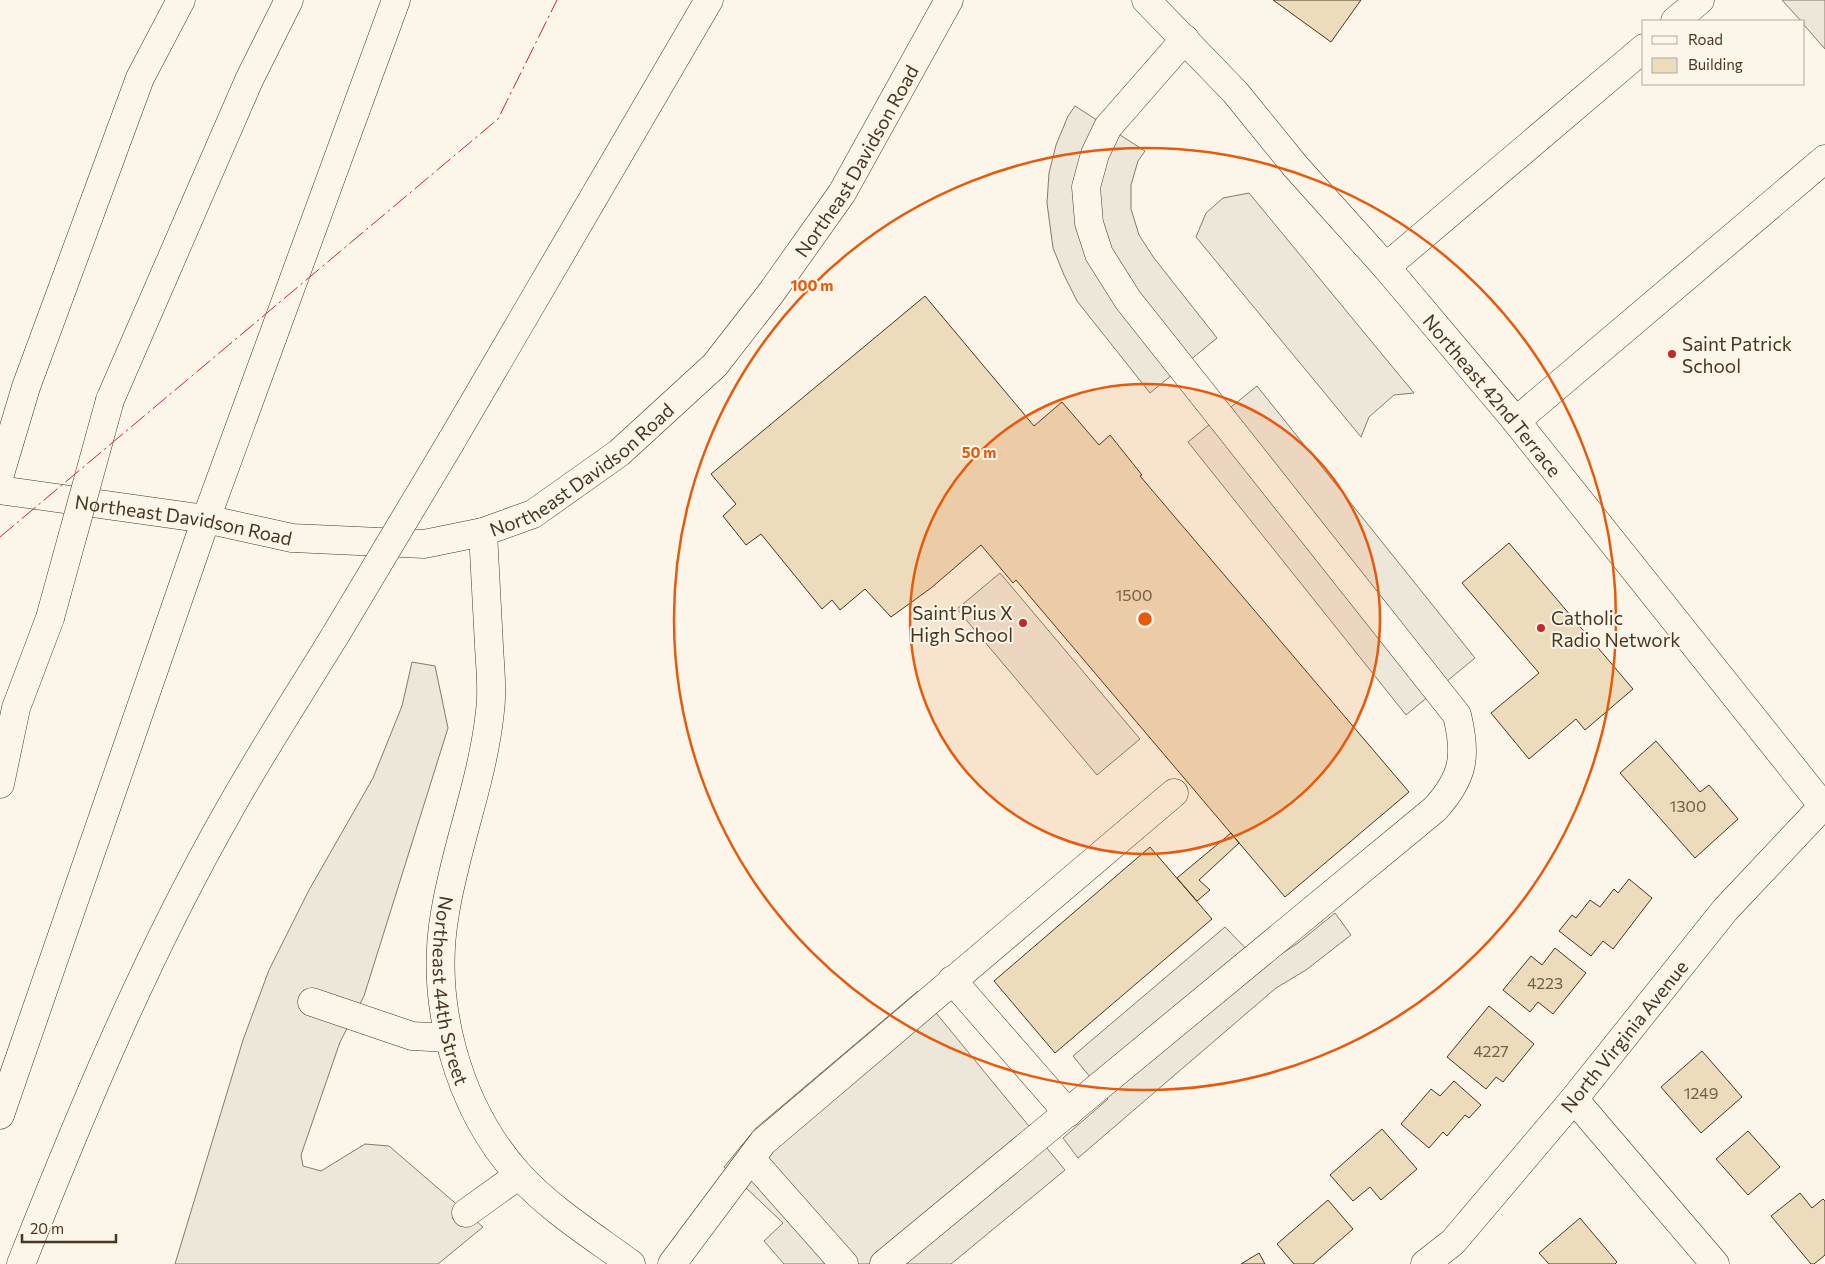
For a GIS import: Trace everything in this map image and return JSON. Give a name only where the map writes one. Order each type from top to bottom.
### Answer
[{"type":"main road","points":[[0,474],[26,387],[140,78],[163,0]]},
{"type":"main road","points":[[140,78],[181,0]]},
{"type":"main road","points":[[0,784],[16,708],[50,618],[110,400],[249,80],[289,0]]},
{"type":"main road","points":[[0,1115],[206,518],[396,0]]},
{"type":"main road","points":[[21,1264],[78,1118],[149,963],[228,812],[452,440],[709,0]]},
{"type":"main road","name":"Northeast Davidson Road","points":[[0,490],[206,518],[292,538],[424,544],[483,532],[533,514],[619,453],[715,365],[772,293],[842,192],[948,0]]},
{"type":"main road","name":"Northeast 42nd Terrace","points":[[1146,0],[1235,92],[1296,167],[1386,266],[1516,421],[1823,806]]},
{"type":"main road","points":[[1676,20],[1700,0]]},
{"type":"main road","points":[[884,1264],[1435,809],[1451,792],[1460,773],[1464,754],[1459,724],[1452,708],[1128,300],[1099,254],[1089,222],[1086,187],[1095,154],[1108,127],[1185,39]]},
{"type":"main road","points":[[1386,266],[1642,50]]},
{"type":"main road","points":[[1516,421],[1825,159]]},
{"type":"main road","name":"Northeast 44th Street","points":[[483,532],[490,710],[484,751],[444,914],[442,996],[449,1038],[461,1079],[478,1117],[519,1175],[555,1207],[630,1264]]},
{"type":"main road","points":[[672,1264],[763,1142],[1174,793]]},
{"type":"main road","name":"North Virginia Avenue","points":[[1425,1264],[1453,1242],[1574,1100],[1725,910],[1823,806]]},
{"type":"main road","points":[[952,980],[1068,1113]]},
{"type":"main road","points":[[312,1002],[412,1036],[449,1038]]},
{"type":"main road","points":[[1574,1100],[1715,1264]]},
{"type":"main road","points":[[751,1159],[844,1264]]},
{"type":"main road","points":[[466,1213],[519,1175]]},
{"type":"shaded area","points":[[1782,0],[1825,0],[1825,49],[1805,26],[1805,20],[1800,20]]},
{"type":"shaded area","points":[[1075,106],[1145,151],[1138,161],[1131,185],[1131,209],[1139,235],[1154,258],[1217,338],[1150,393],[1077,301],[1053,248],[1047,203],[1049,173],[1056,145],[1068,116]]},
{"type":"shaded area","points":[[1249,193],[1414,393],[1394,395],[1369,417],[1361,437],[1196,237],[1206,213],[1223,198]]},
{"type":"shaded area","points":[[1257,386],[1475,658],[1406,715],[1188,442]]},
{"type":"shaded area","points":[[1000,573],[1140,739],[1097,775],[957,609]]},
{"type":"shaded area","points":[[412,662],[435,666],[448,728],[364,996],[340,1042],[301,1155],[303,1166],[321,1171],[365,1144],[389,1146],[483,1227],[438,1264],[175,1264],[243,1040],[269,970],[309,890],[373,778],[402,706]]},
{"type":"shaded area","points":[[1335,913],[1351,935],[1306,970],[1276,988],[1078,1158],[1063,1138],[1108,1099],[1073,1056],[1225,927],[1263,966],[1298,943]]},
{"type":"shaded area","points":[[918,991],[1065,1170],[951,1264],[784,1264],[764,1241],[783,1223],[724,1167],[756,1128]]},
{"type":"building","points":[[1273,0],[1361,0],[1331,42]]},
{"type":"building","points":[[925,296],[1034,426],[1062,402],[1099,445],[1110,435],[1142,475],[1140,476],[1409,792],[1285,897],[1016,580],[1013,583],[981,545],[931,588],[891,617],[865,589],[840,610],[832,600],[822,609],[761,534],[746,545],[723,516],[736,504],[711,474]]},
{"type":"building","name":"Catholic Radio Network","points":[[1509,543],[1633,689],[1585,730],[1576,719],[1529,759],[1491,713],[1539,673],[1462,583]]},
{"type":"building","points":[[1656,741],[1700,792],[1709,785],[1738,819],[1695,858],[1620,773]]},
{"type":"building","points":[[1231,833],[1239,843],[1199,880],[1210,890],[1197,901],[1177,878]]},
{"type":"building","points":[[1150,847],[1212,919],[1055,1053],[994,981]]},
{"type":"building","points":[[1629,879],[1652,898],[1613,949],[1603,941],[1591,956],[1559,931],[1572,915],[1576,918],[1590,900],[1600,907],[1614,889],[1618,893]]},
{"type":"building","points":[[1555,948],[1586,973],[1553,1014],[1538,1002],[1530,1012],[1503,990],[1531,956],[1542,965]]},
{"type":"building","points":[[1489,1006],[1534,1044],[1503,1082],[1496,1077],[1486,1089],[1447,1057]]},
{"type":"building","points":[[1702,1051],[1742,1097],[1701,1133],[1661,1087]]},
{"type":"building","points":[[1454,1081],[1481,1105],[1469,1118],[1465,1115],[1447,1136],[1443,1132],[1429,1148],[1401,1124],[1431,1089],[1440,1096]]},
{"type":"building","points":[[1382,1129],[1417,1169],[1381,1200],[1370,1187],[1353,1201],[1330,1175]]},
{"type":"building","points":[[1748,1131],[1780,1167],[1748,1195],[1716,1159]]},
{"type":"building","points":[[1800,1193],[1812,1208],[1823,1199],[1825,1201],[1825,1255],[1814,1264],[1811,1264],[1771,1216]]},
{"type":"building","points":[[1328,1200],[1353,1229],[1313,1264],[1294,1264],[1277,1244]]},
{"type":"building","points":[[1580,1218],[1617,1262],[1615,1264],[1549,1264],[1539,1253]]},
{"type":"building","points":[[1259,1253],[1265,1264],[1241,1264]]},
{"type":"power","points":[[0,537],[498,119],[557,0]]},
{"type":"place","name":"Saint Patrick School","points":[[1672,354]]},
{"type":"place","name":"Saint Pius X High School","points":[[1023,623]]},
{"type":"place","name":"Catholic Radio Network","points":[[1541,628]]}]
